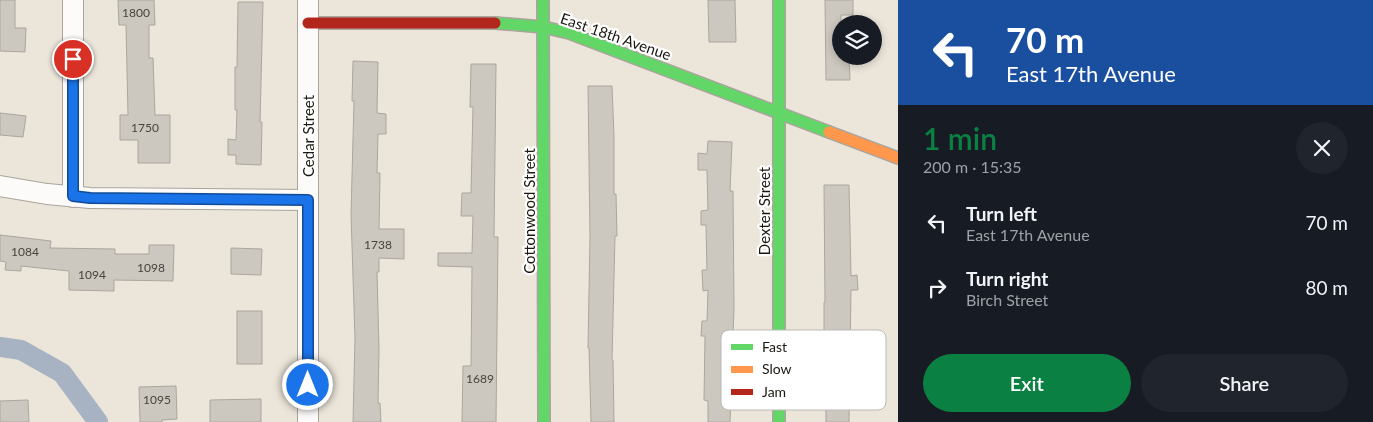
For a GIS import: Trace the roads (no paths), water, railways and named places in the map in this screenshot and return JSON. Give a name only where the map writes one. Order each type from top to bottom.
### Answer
[{"type":"street","points":[[73,0],[73,196]]},
{"type":"street","name":"Cedar Street","points":[[308,0],[308,422]]},
{"type":"street","name":"Cottonwood Street","points":[[544,0],[544,422]]},
{"type":"street","name":"Dexter Street","points":[[779,0],[779,330]]},
{"type":"street","name":"East 18th Avenue","points":[[308,23],[509,23],[543,27],[569,33],[898,158]]},
{"type":"street","points":[[0,186],[90,198],[308,200]]},
{"type":"waterway","points":[[0,347],[21,350],[62,373],[98,422]]}]
